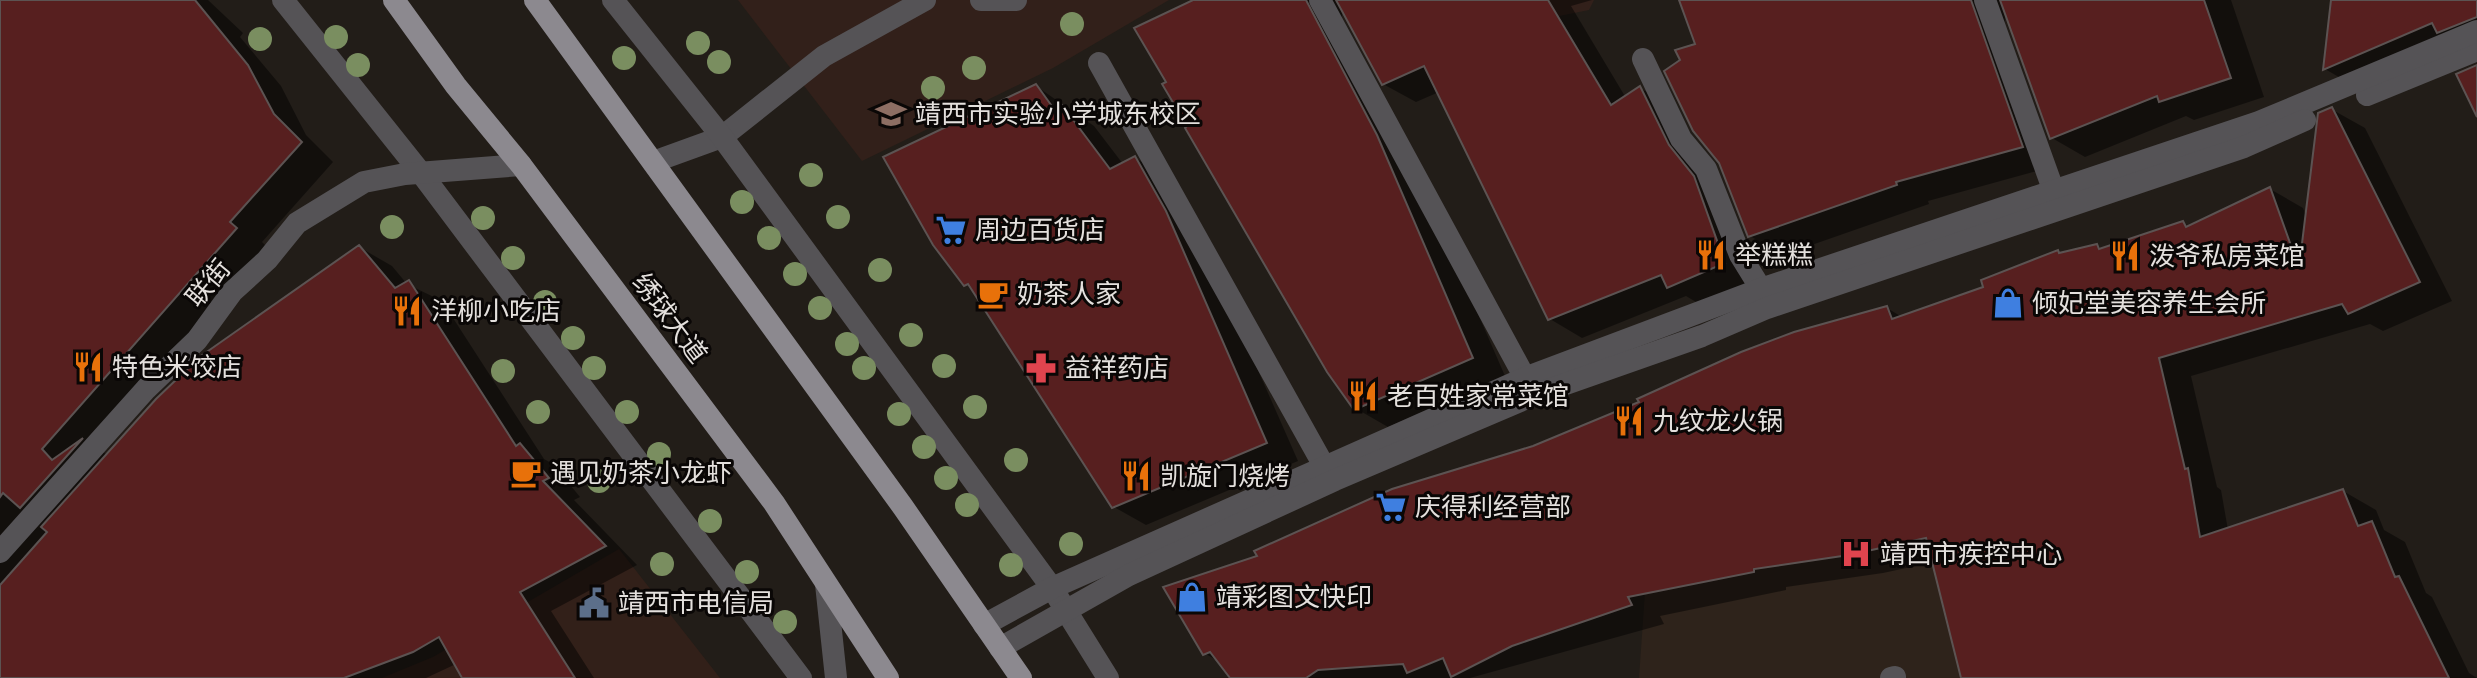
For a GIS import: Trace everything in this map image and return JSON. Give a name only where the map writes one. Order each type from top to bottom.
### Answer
[{"type":"main road","name":"绣球大道","points":[[394,0],[774,503],[888,678]]},
{"type":"main road","points":[[535,0],[1021,678]]},
{"type":"street","points":[[283,0],[421,173],[801,678]]},
{"type":"street","points":[[613,0],[722,137],[1052,588],[1108,678]]},
{"type":"street","points":[[653,162],[722,137],[824,56],[925,0]]},
{"type":"street","points":[[981,0],[1016,0]]},
{"type":"street","points":[[1320,0],[1525,378]]},
{"type":"street","points":[[1985,0],[2053,189]]},
{"type":"street","points":[[984,625],[1052,588],[1525,378],[1761,289],[2318,100],[2477,31]]},
{"type":"street","points":[[1000,648],[1129,575],[1321,486],[1534,395],[1702,336],[1782,303],[2244,147],[2477,50]]},
{"type":"street","points":[[1643,59],[1681,139],[1706,169],[1740,255],[1761,289]]},
{"type":"street","points":[[1099,63],[1324,466]]},
{"type":"street","name":"联街","points":[[0,552],[146,389],[197,340],[232,292],[267,260],[297,223],[364,182],[421,173],[521,165]]},
{"type":"street","points":[[826,584],[836,678]]},
{"type":"shaded area","name":"靖西市实验小学城东校区","points":[[738,0],[1169,0],[1053,68],[862,161]]},
{"type":"shaded area","points":[[1541,0],[1594,0],[1589,10],[1549,18]]},
{"type":"shaded area","name":"靖西市疾控中心","points":[[2015,410],[2089,678],[1639,678],[1652,491]]},
{"type":"shaded area","name":"靖西市电信局","points":[[619,549],[720,678],[382,678],[433,657]]},
{"type":"building","points":[[0,0],[195,0],[248,65],[274,114],[302,142],[230,222],[237,228],[42,449],[52,460],[83,438],[20,508],[3,493],[0,497]]},
{"type":"building","points":[[1193,0],[1306,0],[1377,135],[1473,358],[1354,410],[1327,372],[1185,128],[1187,126],[1162,84],[1166,82],[1134,28]]},
{"type":"building","points":[[1336,0],[1548,0],[1611,105],[1640,86],[1669,145],[1694,176],[1725,263],[1667,288],[1661,275],[1548,320],[1424,66],[1382,85]]},
{"type":"building","points":[[1679,0],[1971,0],[2023,147],[1896,182],[1897,185],[1748,237],[1719,163],[1693,131],[1664,71],[1680,60],[1675,50],[1695,44]]},
{"type":"building","points":[[2000,0],[2204,0],[2231,78],[2159,102],[2157,96],[2050,139]]},
{"type":"building","points":[[2331,0],[2477,0],[2477,17],[2437,33],[2432,23],[2323,70]]},
{"type":"building","points":[[2477,65],[2477,117],[2456,74]]},
{"type":"building","points":[[1036,84],[1054,109],[1062,105],[1110,169],[1135,156],[1166,211],[1267,443],[1112,508],[968,284],[964,286],[933,245],[883,157]]},
{"type":"building","points":[[2332,107],[2420,282],[2348,314],[2342,304],[2159,358],[2185,469],[2188,468],[2200,537],[2343,489],[2358,526],[2372,521],[2395,577],[2399,576],[2449,678],[1961,678],[1926,538],[1849,555],[1754,569],[1754,572],[1628,597],[1632,605],[1512,646],[1451,677],[1443,658],[1407,673],[1403,664],[1318,670],[1306,678],[1230,678],[1210,652],[1203,655],[1163,587],[1257,556],[1254,551],[1392,489],[1533,446],[1639,402],[1637,399],[1741,352],[1794,332],[1887,306],[1892,319],[1983,287],[1981,280],[2058,250],[2059,253],[2097,244],[2099,249],[2183,221],[2186,227],[2270,187],[2299,268],[2318,113]]},
{"type":"building","points":[[359,245],[395,288],[409,280],[516,446],[520,443],[549,478],[543,481],[606,546],[520,592],[575,678],[462,678],[439,637],[413,652],[344,678],[0,678],[0,585],[47,532],[41,527],[156,399],[201,356]]},
{"type":"place","name":"靖西市实验小学城东校区","points":[[891,114]]},
{"type":"place","name":"周边百货店","points":[[951,230]]},
{"type":"place","name":"举糕糕","points":[[1711,255]]},
{"type":"place","name":"泼爷私房菜馆","points":[[2125,256]]},
{"type":"place","name":"奶茶人家","points":[[993,294]]},
{"type":"place","name":"倾妃堂美容养生会所","points":[[2008,303]]},
{"type":"place","name":"洋柳小吃店","points":[[407,311]]},
{"type":"place","name":"特色米饺店","points":[[88,367]]},
{"type":"place","name":"益祥药店","points":[[1041,368]]},
{"type":"place","name":"老百姓家常菜馆","points":[[1363,396]]},
{"type":"place","name":"九纹龙火锅","points":[[1629,421]]},
{"type":"place","name":"遇见奶茶小龙虾","points":[[526,473]]},
{"type":"place","name":"凯旋门烧烤","points":[[1136,476]]},
{"type":"place","name":"庆得利经营部","points":[[1391,507]]},
{"type":"place","name":"靖西市疾控中心","points":[[1856,554]]},
{"type":"place","name":"靖彩图文快印","points":[[1192,597]]},
{"type":"place","name":"靖西市电信局","points":[[594,603]]}]
